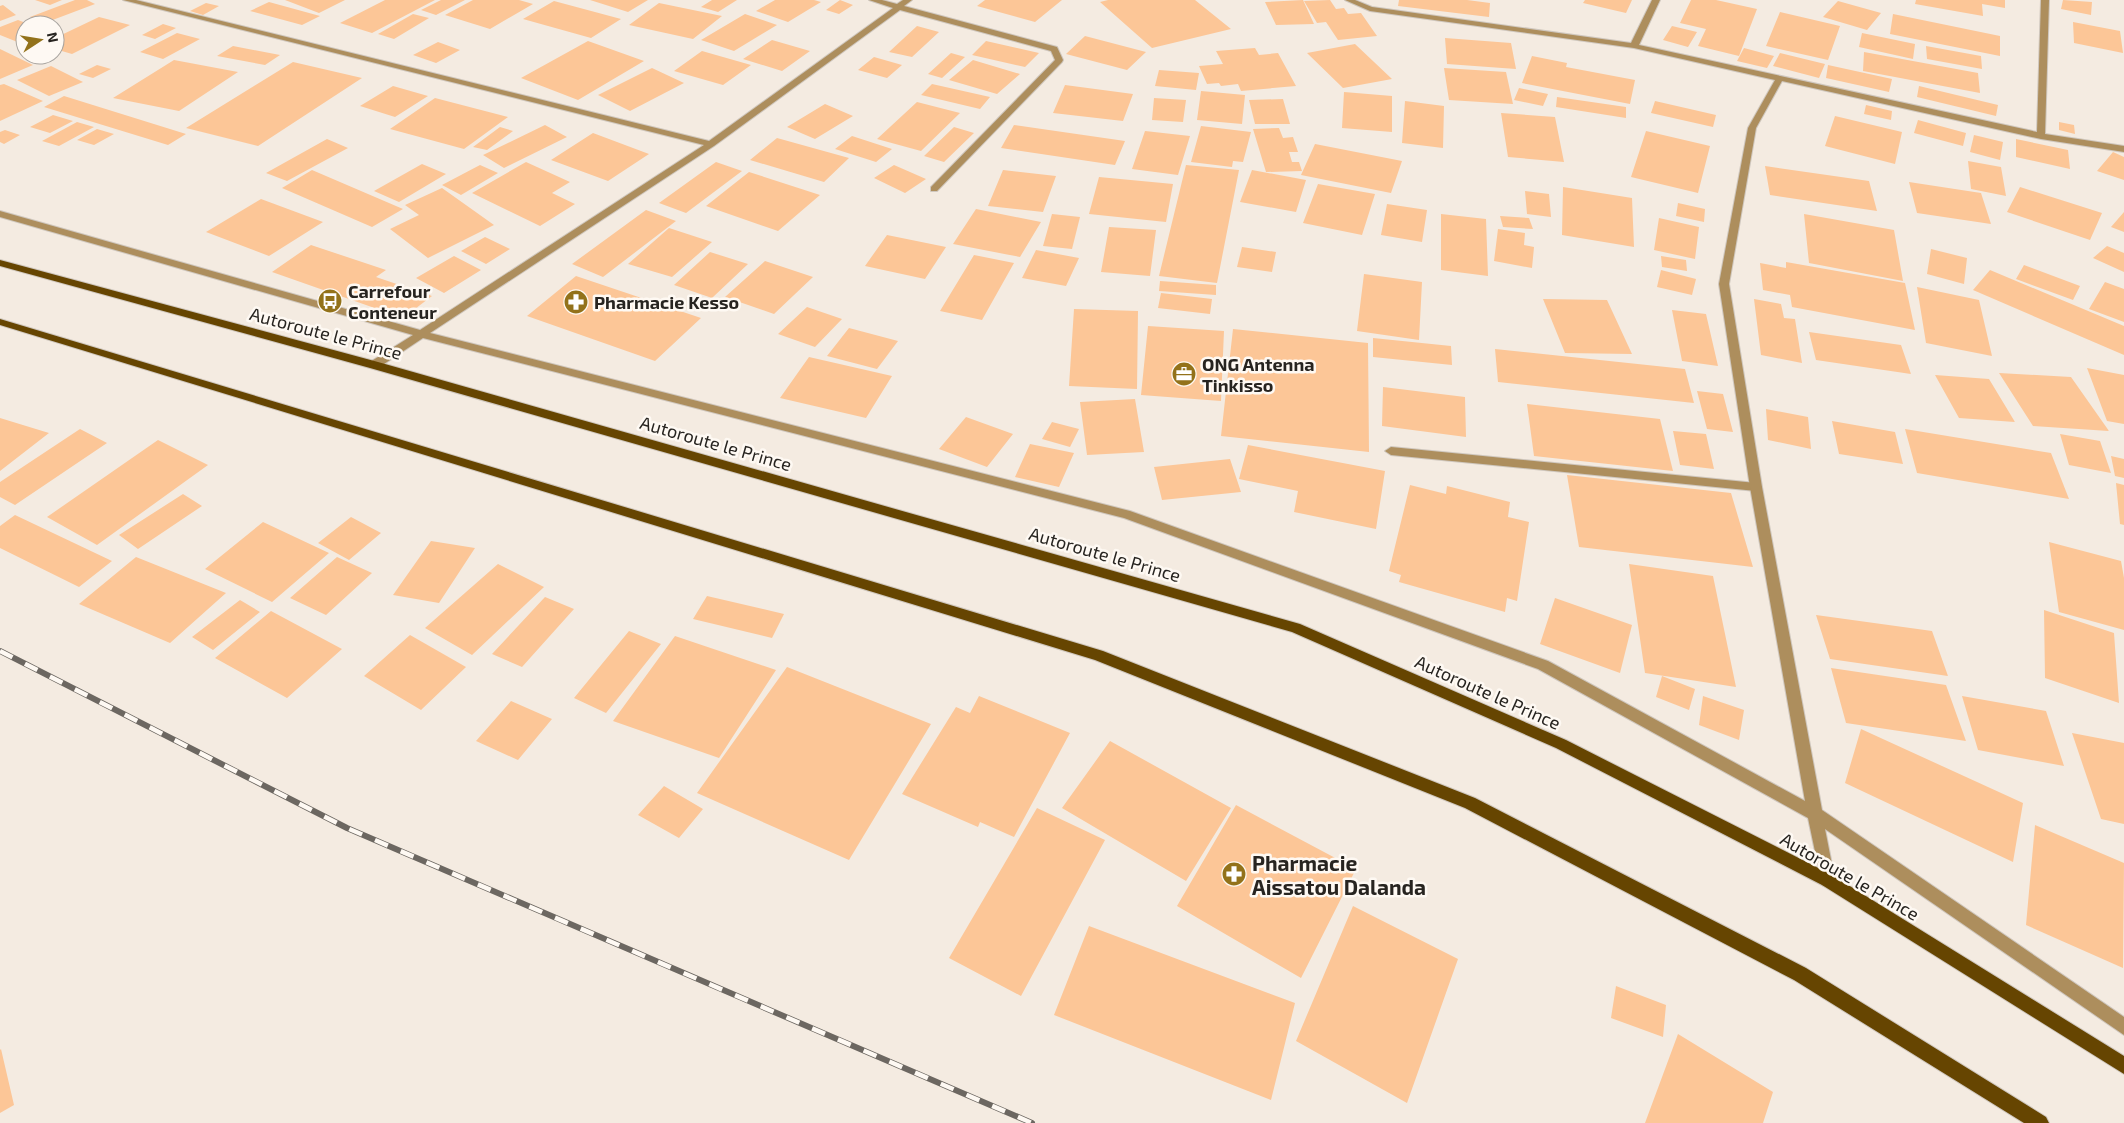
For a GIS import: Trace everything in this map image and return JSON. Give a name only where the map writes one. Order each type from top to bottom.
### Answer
[{"type":"main road","name":"Autoroute le Prince","points":[[0,263],[374,366],[1295,628],[1561,744],[1827,880],[2124,1066]]},
{"type":"main road","points":[[0,322],[1098,654],[1470,803],[1800,974],[2040,1123]]},
{"type":"street","points":[[127,0],[711,144]]},
{"type":"street","points":[[873,0],[1054,49],[1059,60],[934,189]]},
{"type":"street","points":[[374,366],[711,144],[908,0]]},
{"type":"street","points":[[1349,0],[1370,9],[1634,46],[2041,136],[2124,149]]},
{"type":"street","points":[[1634,46],[1656,0]]},
{"type":"street","points":[[2041,136],[2045,0]]},
{"type":"street","points":[[1779,79],[1752,128],[1724,284],[1756,487],[1817,815],[1827,880]]},
{"type":"street","points":[[0,214],[422,334],[1126,514],[1543,665],[1817,815],[2124,1027]]},
{"type":"street","points":[[1391,451],[1756,487]]},
{"type":"building","points":[[35,0],[62,0],[50,5]]},
{"type":"building","points":[[75,0],[87,0],[95,4],[65,15],[35,15]]},
{"type":"building","points":[[285,0],[345,0],[319,13]]},
{"type":"building","points":[[385,0],[435,0],[372,33],[340,23]]},
{"type":"building","points":[[441,0],[465,0],[436,15],[421,10]]},
{"type":"building","points":[[473,0],[519,0],[533,4],[490,29],[445,15]]},
{"type":"building","points":[[590,0],[648,0],[628,12]]},
{"type":"building","points":[[712,0],[737,0],[718,12],[701,7]]},
{"type":"building","points":[[775,0],[814,0],[821,2],[788,22],[756,11]]},
{"type":"building","points":[[840,0],[853,5],[839,14],[826,10]]},
{"type":"building","points":[[985,0],[1062,0],[1035,22],[977,6]]},
{"type":"building","points":[[1108,0],[1195,0],[1231,29],[1152,48],[1100,2]]},
{"type":"building","points":[[1303,0],[1314,24],[1276,25],[1265,2]]},
{"type":"building","points":[[1330,0],[1336,9],[1344,8],[1348,14],[1361,13],[1377,36],[1338,40],[1326,22],[1317,23],[1304,1]]},
{"type":"building","points":[[1399,0],[1467,0],[1490,3],[1489,17],[1398,6]]},
{"type":"building","points":[[1585,0],[1632,0],[1626,13],[1583,3]]},
{"type":"building","points":[[1691,0],[1716,0],[1757,9],[1739,56],[1698,46],[1706,29],[1680,23]]},
{"type":"building","points":[[1916,0],[2005,0],[2005,8],[1982,4],[1983,16],[1915,4]]},
{"type":"building","points":[[2063,0],[2092,2],[2091,15],[2061,9]]},
{"type":"building","points":[[554,1],[621,19],[591,38],[523,19]]},
{"type":"building","points":[[1838,1],[1881,13],[1867,30],[1823,17]]},
{"type":"building","points":[[269,2],[320,16],[302,25],[250,11]]},
{"type":"building","points":[[206,3],[219,6],[203,15],[190,11]]},
{"type":"building","points":[[659,3],[722,16],[693,39],[629,25]]},
{"type":"building","points":[[3,5],[16,15],[0,21],[0,6]]},
{"type":"building","points":[[1780,12],[1840,26],[1828,60],[1766,46]]},
{"type":"building","points":[[413,14],[429,18],[394,39],[378,34]]},
{"type":"building","points":[[745,14],[777,25],[734,51],[701,40]]},
{"type":"building","points":[[1893,14],[2000,36],[2000,56],[1890,34]]},
{"type":"building","points":[[99,17],[130,25],[72,54],[65,52],[65,33]]},
{"type":"building","points":[[15,21],[15,41],[0,35],[0,27]]},
{"type":"building","points":[[2073,22],[2120,31],[2123,53],[2074,43]]},
{"type":"building","points":[[163,24],[176,28],[155,39],[142,35]]},
{"type":"building","points":[[917,26],[939,32],[912,57],[889,52]]},
{"type":"building","points":[[1672,26],[1697,32],[1688,47],[1663,40]]},
{"type":"building","points":[[177,33],[200,39],[163,59],[140,52]]},
{"type":"building","points":[[1862,33],[1915,44],[1913,59],[1859,47]]},
{"type":"building","points":[[1085,36],[1146,52],[1127,70],[1066,54]]},
{"type":"building","points":[[1445,38],[1511,43],[1516,69],[1447,64]]},
{"type":"building","points":[[772,40],[810,51],[782,71],[743,59]]},
{"type":"building","points":[[588,41],[644,61],[578,100],[521,78]]},
{"type":"building","points":[[986,41],[1039,53],[1025,67],[972,55]]},
{"type":"building","points":[[438,42],[460,50],[436,63],[413,55]]},
{"type":"building","points":[[1355,44],[1392,79],[1343,88],[1307,53]]},
{"type":"building","points":[[233,46],[280,55],[265,65],[217,56]]},
{"type":"building","points":[[1926,46],[1981,56],[1982,69],[1927,59]]},
{"type":"building","points":[[1255,48],[1259,55],[1278,53],[1296,86],[1241,91],[1238,84],[1221,86],[1219,83],[1207,84],[1199,66],[1223,64],[1216,51]]},
{"type":"building","points":[[1744,48],[1774,56],[1767,68],[1737,61]]},
{"type":"building","points":[[0,49],[15,56],[15,65],[33,65],[0,79]]},
{"type":"building","points":[[702,51],[751,65],[723,85],[674,71]]},
{"type":"building","points":[[1864,52],[1978,73],[1980,93],[1863,71]]},
{"type":"building","points":[[951,53],[965,57],[942,78],[928,74]]},
{"type":"building","points":[[1780,53],[1825,64],[1819,78],[1773,66]]},
{"type":"building","points":[[1532,56],[1567,63],[1566,67],[1635,80],[1630,104],[1522,83]]},
{"type":"building","points":[[874,57],[902,65],[887,78],[858,70]]},
{"type":"building","points":[[174,60],[238,72],[179,111],[113,98]]},
{"type":"building","points":[[973,60],[1020,74],[997,94],[949,80]]},
{"type":"building","points":[[293,62],[362,78],[258,146],[186,128]]},
{"type":"building","points":[[97,65],[111,69],[93,78],[79,74]]},
{"type":"building","points":[[1828,65],[1892,79],[1889,92],[1826,78]]},
{"type":"building","points":[[51,66],[83,82],[49,96],[17,80]]},
{"type":"building","points":[[652,68],[684,83],[630,111],[598,95]]},
{"type":"building","points":[[1444,68],[1506,72],[1513,104],[1449,100]]},
{"type":"building","points":[[1159,70],[1199,73],[1196,90],[1155,86]]},
{"type":"building","points":[[4,84],[43,101],[0,121],[0,85]]},
{"type":"building","points":[[932,84],[990,97],[980,109],[921,95]]},
{"type":"building","points":[[1065,85],[1133,94],[1123,121],[1053,113]]},
{"type":"building","points":[[393,86],[428,96],[395,117],[360,106]]},
{"type":"building","points":[[1919,86],[1998,105],[1996,116],[1917,97]]},
{"type":"building","points":[[1519,88],[1548,94],[1543,106],[1514,100]]},
{"type":"building","points":[[1201,91],[1245,95],[1242,124],[1197,120]]},
{"type":"building","points":[[1344,92],[1392,96],[1392,132],[1342,128]]},
{"type":"building","points":[[64,96],[186,134],[168,145],[44,107]]},
{"type":"building","points":[[1557,97],[1626,107],[1626,118],[1556,107]]},
{"type":"building","points":[[435,98],[508,117],[464,149],[390,129]]},
{"type":"building","points":[[1154,98],[1186,100],[1183,122],[1152,120]]},
{"type":"building","points":[[1283,99],[1290,124],[1255,124],[1249,100]]},
{"type":"building","points":[[1405,101],[1444,106],[1443,148],[1402,143]]},
{"type":"building","points":[[1655,101],[1716,115],[1713,127],[1651,113]]},
{"type":"building","points":[[917,102],[960,113],[921,151],[877,139]]},
{"type":"building","points":[[825,104],[853,116],[815,139],[787,127]]},
{"type":"building","points":[[1866,105],[1892,111],[1891,120],[1864,114]]},
{"type":"building","points":[[1501,113],[1555,117],[1564,162],[1508,157]]},
{"type":"building","points":[[53,115],[73,121],[50,133],[30,127]]},
{"type":"building","points":[[1835,116],[1902,132],[1895,164],[1825,146]]},
{"type":"building","points":[[1918,120],[1966,133],[1963,146],[1914,133]]},
{"type":"building","points":[[77,122],[94,127],[59,146],[42,141]]},
{"type":"building","points":[[2059,122],[2074,125],[2075,134],[2059,130]]},
{"type":"building","points":[[545,125],[567,137],[504,168],[483,155]]},
{"type":"building","points":[[1014,125],[1125,141],[1115,165],[1001,148]]},
{"type":"building","points":[[1201,126],[1251,132],[1243,162],[1233,161],[1232,167],[1191,162]]},
{"type":"building","points":[[500,127],[513,131],[487,150],[473,147]]},
{"type":"building","points":[[954,127],[974,133],[944,162],[924,156]]},
{"type":"building","points":[[1279,128],[1283,138],[1293,137],[1298,152],[1289,152],[1292,162],[1299,162],[1302,171],[1266,172],[1253,129]]},
{"type":"building","points":[[97,129],[114,134],[94,145],[77,140]]},
{"type":"building","points":[[5,130],[20,135],[4,144],[0,142],[0,132]]},
{"type":"building","points":[[1145,131],[1190,136],[1178,175],[1132,169]]},
{"type":"building","points":[[1646,131],[1710,146],[1698,193],[1631,177]]},
{"type":"building","points":[[593,133],[649,154],[608,181],[551,160]]},
{"type":"building","points":[[1974,135],[2003,142],[2000,160],[1970,152]]},
{"type":"building","points":[[852,136],[892,149],[876,162],[835,149]]},
{"type":"building","points":[[777,138],[849,158],[824,182],[750,160]]},
{"type":"building","points":[[327,139],[348,148],[287,181],[266,173]]},
{"type":"building","points":[[2016,139],[2068,150],[2070,169],[2016,157]]},
{"type":"building","points":[[1315,144],[1402,161],[1391,193],[1301,175]]},
{"type":"building","points":[[2113,152],[2124,157],[2124,180],[2097,171]]},
{"type":"building","points":[[1968,161],[2001,167],[2006,196],[1971,189]]},
{"type":"building","points":[[526,162],[570,182],[552,193],[575,204],[540,226],[472,193]]},
{"type":"building","points":[[716,162],[742,171],[686,213],[659,203]]},
{"type":"building","points":[[422,164],[446,174],[399,202],[374,191]]},
{"type":"building","points":[[480,165],[498,173],[461,195],[442,185]]},
{"type":"building","points":[[894,165],[926,179],[905,193],[874,178]]},
{"type":"building","points":[[1186,165],[1239,170],[1217,283],[1159,276]]},
{"type":"building","points":[[1765,166],[1869,181],[1877,211],[1770,195]]},
{"type":"building","points":[[312,170],[403,209],[372,227],[282,188]]},
{"type":"building","points":[[1003,170],[1056,176],[1043,212],[988,206]]},
{"type":"building","points":[[1252,170],[1306,180],[1296,212],[1240,202]]},
{"type":"building","points":[[749,172],[820,195],[778,231],[706,206]]},
{"type":"building","points":[[1099,177],[1173,184],[1166,222],[1089,214]]},
{"type":"building","points":[[1909,182],[1981,193],[1991,224],[1917,213]]},
{"type":"building","points":[[1318,184],[1375,194],[1362,235],[1303,223]]},
{"type":"building","points":[[1563,187],[1632,198],[1634,247],[1562,235]]},
{"type":"building","points":[[2020,187],[2102,213],[2090,240],[2007,212]]},
{"type":"building","points":[[442,188],[494,225],[428,258],[390,229],[419,215],[405,205]]},
{"type":"building","points":[[1525,191],[1549,194],[1551,217],[1527,214]]},
{"type":"building","points":[[261,199],[323,222],[269,256],[206,232]]},
{"type":"building","points":[[1678,203],[1705,209],[1704,222],[1676,216]]},
{"type":"building","points":[[1387,204],[1427,210],[1422,242],[1381,235]]},
{"type":"building","points":[[976,209],[1041,222],[1020,257],[953,244]]},
{"type":"building","points":[[646,210],[676,221],[603,277],[572,264]]},
{"type":"building","points":[[2124,212],[2124,232],[2111,227]]},
{"type":"building","points":[[1052,214],[1080,217],[1072,249],[1043,246]]},
{"type":"building","points":[[1441,214],[1486,219],[1488,276],[1441,270]]},
{"type":"building","points":[[1804,214],[1894,230],[1903,281],[1809,263]]},
{"type":"building","points":[[1500,216],[1529,218],[1533,229],[1503,227]]},
{"type":"building","points":[[1659,218],[1699,227],[1695,259],[1654,250]]},
{"type":"building","points":[[1109,227],[1156,230],[1150,276],[1101,272]]},
{"type":"building","points":[[669,228],[712,242],[672,277],[628,264]]},
{"type":"building","points":[[1498,229],[1525,233],[1524,245],[1534,247],[1532,268],[1494,261]]},
{"type":"building","points":[[887,235],[946,247],[925,279],[865,266]]},
{"type":"building","points":[[485,237],[510,249],[486,264],[461,251]]},
{"type":"building","points":[[311,245],[386,270],[376,277],[432,296],[403,318],[272,272]]},
{"type":"building","points":[[2107,246],[2124,253],[2124,272],[2093,258]]},
{"type":"building","points":[[1242,247],[1276,252],[1272,272],[1237,267]]},
{"type":"building","points":[[1931,249],[1967,258],[1964,284],[1927,274]]},
{"type":"building","points":[[1036,250],[1079,258],[1066,286],[1022,278]]},
{"type":"building","points":[[710,252],[748,264],[712,298],[674,285]]},
{"type":"building","points":[[974,255],[1014,263],[982,320],[940,311]]},
{"type":"building","points":[[454,256],[481,270],[444,293],[416,278]]},
{"type":"building","points":[[1661,256],[1686,260],[1687,271],[1662,267]]},
{"type":"building","points":[[765,261],[813,277],[774,314],[725,297]]},
{"type":"building","points":[[1786,262],[1905,283],[1915,330],[1792,307],[1790,295],[1763,290],[1760,263],[1786,268]]},
{"type":"building","points":[[2024,265],[2080,286],[2073,300],[2016,279]]},
{"type":"building","points":[[1661,270],[1696,279],[1692,295],[1657,287]]},
{"type":"building","points":[[1990,270],[2124,326],[2124,355],[1973,290]]},
{"type":"building","points":[[1364,274],[1422,282],[1419,340],[1357,331]]},
{"type":"building","points":[[576,276],[701,318],[655,361],[527,316]]},
{"type":"building","points":[[1160,281],[1216,285],[1216,295],[1159,291]]},
{"type":"building","points":[[2105,282],[2124,289],[2124,322],[2089,309]]},
{"type":"building","points":[[1917,287],[1979,300],[1992,356],[1926,343]]},
{"type":"building","points":[[1161,293],[1212,299],[1210,314],[1158,308]]},
{"type":"building","points":[[1543,299],[1607,300],[1632,354],[1565,353]]},
{"type":"building","points":[[1754,299],[1781,304],[1784,318],[1795,319],[1802,363],[1761,355]]},
{"type":"building","points":[[807,307],[842,319],[815,347],[778,334]]},
{"type":"building","points":[[1074,309],[1138,311],[1137,389],[1069,386]]},
{"type":"building","points":[[1672,310],[1706,314],[1718,366],[1682,361]]},
{"type":"building","points":[[1148,326],[1224,331],[1221,401],[1141,395]]},
{"type":"building","points":[[849,328],[898,341],[877,369],[827,356]]},
{"type":"building","points":[[1233,329],[1368,343],[1369,452],[1221,436]]},
{"type":"building","points":[[1809,332],[1901,345],[1911,374],[1816,360]]},
{"type":"building","points":[[1373,338],[1451,346],[1452,365],[1373,357]]},
{"type":"building","points":[[1495,349],[1685,369],[1694,403],[1498,382]]},
{"type":"building","points":[[809,357],[892,376],[866,418],[780,398]]},
{"type":"building","points":[[2087,368],[2124,375],[2124,424],[2107,421]]},
{"type":"building","points":[[1999,373],[2071,377],[2109,431],[2033,426]]},
{"type":"building","points":[[1935,375],[1989,379],[2015,422],[1959,418]]},
{"type":"building","points":[[1383,387],[1465,397],[1466,437],[1382,426]]},
{"type":"building","points":[[1697,391],[1723,394],[1733,432],[1707,429]]},
{"type":"building","points":[[1135,399],[1144,452],[1087,455],[1080,402]]},
{"type":"building","points":[[1527,404],[1660,419],[1673,471],[1534,456]]},
{"type":"building","points":[[1766,409],[1808,417],[1811,449],[1768,440]]},
{"type":"building","points":[[966,417],[1013,434],[987,467],[939,449]]},
{"type":"building","points":[[0,418],[49,433],[0,471]]},
{"type":"building","points":[[1832,421],[1895,432],[1903,464],[1839,454]]},
{"type":"building","points":[[1052,422],[1079,429],[1070,447],[1042,439]]},
{"type":"building","points":[[80,429],[107,443],[15,505],[0,497],[0,482]]},
{"type":"building","points":[[1905,429],[2051,453],[2069,499],[1917,473]]},
{"type":"building","points":[[1673,431],[1706,434],[1714,469],[1680,465]]},
{"type":"building","points":[[2060,434],[2100,441],[2111,473],[2069,465]]},
{"type":"building","points":[[158,440],[208,465],[97,545],[47,517]]},
{"type":"building","points":[[1030,444],[1074,453],[1059,487],[1015,477]]},
{"type":"building","points":[[1248,445],[1385,471],[1376,529],[1294,512],[1298,491],[1239,479]]},
{"type":"building","points":[[2111,456],[2124,459],[2124,478],[2115,476]]},
{"type":"building","points":[[1230,459],[1241,492],[1162,500],[1154,467]]},
{"type":"building","points":[[1567,475],[1731,493],[1753,567],[1579,547]]},
{"type":"building","points":[[2116,483],[2124,485],[2124,525],[2120,524]]},
{"type":"building","points":[[1410,485],[1446,494],[1447,486],[1510,502],[1508,517],[1529,522],[1517,601],[1507,598],[1505,612],[1399,582],[1401,575],[1389,571]]},
{"type":"building","points":[[183,494],[202,506],[138,549],[119,535]]},
{"type":"building","points":[[15,515],[112,561],[79,587],[0,548],[0,526]]},
{"type":"building","points":[[351,517],[381,533],[349,560],[318,543]]},
{"type":"building","points":[[263,522],[329,553],[272,602],[205,569]]},
{"type":"building","points":[[431,541],[475,548],[439,603],[393,595]]},
{"type":"building","points":[[2049,542],[2121,561],[2124,578],[2124,630],[2059,612]]},
{"type":"building","points":[[136,557],[226,593],[170,643],[79,604]]},
{"type":"building","points":[[337,557],[372,573],[326,615],[290,598]]},
{"type":"building","points":[[498,564],[544,587],[472,655],[425,628]]},
{"type":"building","points":[[1629,564],[1713,576],[1736,687],[1645,673]]},
{"type":"building","points":[[707,596],[784,614],[772,638],[693,619]]},
{"type":"building","points":[[545,597],[574,609],[522,667],[492,654]]},
{"type":"building","points":[[1555,598],[1632,625],[1620,673],[1540,644]]},
{"type":"building","points":[[240,600],[260,612],[213,650],[192,637]]},
{"type":"building","points":[[2044,610],[2114,633],[2119,703],[2045,678]]},
{"type":"building","points":[[271,611],[342,649],[287,698],[215,658]]},
{"type":"building","points":[[1816,615],[1932,631],[1948,676],[1830,659]]},
{"type":"building","points":[[629,631],[661,644],[606,713],[574,698]]},
{"type":"building","points":[[410,635],[466,667],[421,710],[364,676]]},
{"type":"building","points":[[675,636],[776,670],[719,758],[613,721]]},
{"type":"building","points":[[787,667],[931,724],[849,860],[697,793]]},
{"type":"building","points":[[1831,668],[1946,685],[1966,741],[1846,723]]},
{"type":"building","points":[[1662,676],[1695,689],[1689,710],[1656,697]]},
{"type":"building","points":[[979,696],[1070,733],[1014,837],[980,822],[978,827],[902,794],[956,707],[970,713]]},
{"type":"building","points":[[1703,696],[1744,710],[1739,740],[1699,725]]},
{"type":"building","points":[[1962,696],[2046,711],[2064,766],[1978,750]]},
{"type":"building","points":[[511,701],[552,719],[518,760],[476,741]]},
{"type":"building","points":[[1861,729],[2023,803],[2013,862],[1845,783]]},
{"type":"building","points":[[2072,733],[2124,743],[2124,824],[2101,819]]},
{"type":"building","points":[[1110,741],[1231,808],[1186,881],[1062,808]]},
{"type":"building","points":[[664,786],[703,809],[679,838],[638,815]]},
{"type":"building","points":[[1236,805],[1356,869],[1301,978],[1177,906]]},
{"type":"building","points":[[1037,808],[1105,840],[1021,996],[949,958]]},
{"type":"building","points":[[2035,825],[2124,863],[2123,968],[2026,925]]},
{"type":"building","points":[[1353,906],[1458,959],[1407,1103],[1296,1041]]},
{"type":"building","points":[[1089,926],[1295,1003],[1271,1100],[1054,1015]]},
{"type":"building","points":[[1616,986],[1666,1005],[1663,1037],[1611,1018]]},
{"type":"building","points":[[1678,1034],[1773,1092],[1763,1123],[1645,1123]]},
{"type":"building","points":[[0,1050],[14,1105],[0,1113]]},
{"type":"railway","points":[[0,651],[347,828],[1032,1123]]},
{"type":"place","name":"Carrefour Conteneur","points":[[330,301]]},
{"type":"place","name":"Pharmacie Kesso","points":[[576,302]]},
{"type":"place","name":"ONG Antenna Tinkisso","points":[[1184,374]]},
{"type":"place","name":"Pharmacie Aissatou Dalanda","points":[[1234,874]]}]
